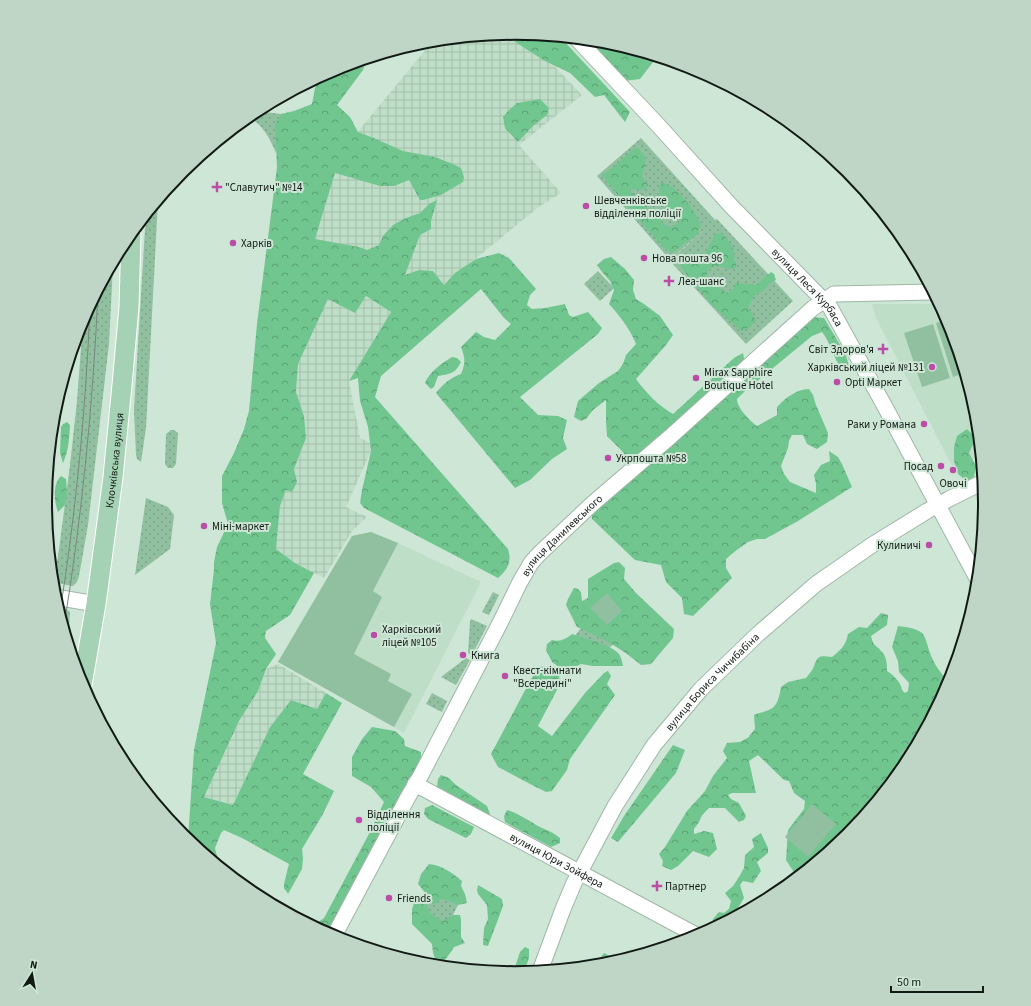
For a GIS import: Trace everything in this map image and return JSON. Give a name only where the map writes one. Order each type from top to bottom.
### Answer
[{"type":"main road","name":"Клочківська вулиця","points":[[84,671],[96,604],[113,477],[129,307],[131,247]]},
{"type":"street","name":"вулиця Леся Курбаса","points":[[582,45],[657,124],[732,207],[830,308],[974,572]]},
{"type":"street","name":"вулиця Данилевського","points":[[337,930],[499,625],[526,568],[530,563],[592,505],[813,308],[823,301],[834,294],[928,292]]},
{"type":"street","name":"вулиця Бориса Чичибабіна","points":[[542,965],[563,909],[579,872],[615,806],[654,745],[701,689],[758,634],[816,584],[872,545],[937,504],[978,484]]},
{"type":"street","points":[[62,598],[96,604]]},
{"type":"street","name":"вулиця Юри Зойфера","points":[[415,784],[690,932]]},
{"type":"shaded area","points":[[530,40],[582,95],[519,145],[561,193],[540,206],[415,308],[315,239],[334,175],[360,129],[427,49],[455,44],[485,41]]},
{"type":"shaded area","points":[[267,112],[281,114],[276,153],[266,133],[254,121]]},
{"type":"shaded area","points":[[641,138],[715,220],[717,219],[793,301],[746,344],[670,261],[709,225],[670,260],[597,176]]},
{"type":"shaded area","points":[[158,209],[146,428],[141,462],[137,459],[136,455],[134,410],[146,224]]},
{"type":"shaded area","points":[[598,271],[614,288],[600,301],[584,284]]},
{"type":"shaded area","points":[[112,276],[109,344],[88,525],[79,576],[76,583],[72,586],[59,583],[56,564],[77,401],[81,343],[100,298]]},
{"type":"shaded area","points":[[366,296],[391,312],[349,381],[360,438],[374,444],[346,507],[367,517],[352,531],[324,578],[295,563],[276,549],[280,506],[306,438],[304,416],[296,392],[298,364],[328,299]]},
{"type":"shaded area","name":"Харківський ліцей №131","points":[[872,304],[934,304],[954,354],[963,383],[970,413],[976,458],[953,468],[876,318]]},
{"type":"shaded area","points":[[941,321],[960,375],[953,377],[936,323]]},
{"type":"shaded area","points":[[933,324],[950,378],[922,387],[904,333]]},
{"type":"shaded area","points":[[171,430],[178,433],[176,464],[173,468],[168,468],[165,464],[166,434]]},
{"type":"shaded area","points":[[146,498],[168,507],[174,515],[170,549],[135,575]]},
{"type":"shaded area","name":"Харківський ліцей №105","points":[[371,532],[481,582],[404,733],[278,662],[352,536]]},
{"type":"shaded area","points":[[371,532],[398,543],[373,591],[382,597],[354,654],[391,674],[388,681],[412,694],[394,727],[278,662],[352,536]]},
{"type":"shaded area","points":[[493,592],[499,595],[489,615],[482,612]]},
{"type":"shaded area","points":[[607,593],[622,611],[607,625],[590,608]]},
{"type":"shaded area","points":[[65,608],[70,612],[69,626],[68,623]]},
{"type":"shaded area","points":[[471,619],[487,626],[472,655],[468,653]]},
{"type":"shaded area","points":[[588,619],[614,643],[595,665],[570,642]]},
{"type":"shaded area","points":[[466,658],[470,660],[456,685],[441,677]]},
{"type":"shaded area","points":[[278,664],[326,693],[317,709],[291,700],[270,727],[233,805],[204,797],[239,721],[258,691],[266,669]]},
{"type":"shaded area","points":[[432,693],[447,701],[442,712],[426,704]]},
{"type":"shaded area","points":[[909,746],[902,756],[900,753]]},
{"type":"shaded area","points":[[812,804],[836,824],[808,857],[785,837]]},
{"type":"shaded area","points":[[433,877],[464,893],[447,927],[417,910]]},
{"type":"green space","points":[[513,40],[566,43],[630,112],[625,122],[604,95],[595,97],[570,73],[545,61]]},
{"type":"green space","points":[[595,48],[606,49],[653,62],[640,79],[624,81]]},
{"type":"green space","points":[[365,66],[337,105],[350,117],[358,132],[403,151],[435,157],[453,164],[461,168],[464,177],[463,182],[441,195],[420,200],[409,180],[394,186],[380,186],[335,173],[315,239],[359,247],[367,250],[379,245],[383,236],[393,225],[420,213],[429,204],[437,200],[431,221],[431,229],[420,235],[405,275],[419,270],[433,271],[444,285],[455,273],[476,259],[499,253],[509,258],[536,289],[530,295],[527,305],[532,309],[565,304],[569,315],[573,317],[588,312],[602,328],[598,334],[520,397],[538,415],[558,416],[567,420],[563,438],[567,449],[552,459],[530,480],[515,488],[436,393],[447,381],[461,374],[464,366],[464,360],[461,347],[476,332],[484,337],[495,340],[511,324],[504,318],[481,289],[381,376],[375,397],[508,549],[510,558],[508,565],[498,578],[364,508],[360,503],[371,451],[368,427],[360,401],[358,378],[349,381],[391,312],[366,296],[355,313],[328,299],[298,364],[296,392],[304,416],[306,438],[294,469],[297,482],[292,492],[286,490],[280,506],[276,549],[295,563],[314,573],[290,615],[266,631],[265,638],[276,654],[266,669],[258,691],[239,721],[204,797],[233,805],[270,727],[291,700],[317,709],[326,693],[342,703],[303,774],[334,791],[323,814],[302,849],[302,869],[288,894],[284,887],[289,864],[242,838],[224,830],[221,833],[215,848],[217,857],[189,831],[194,750],[216,643],[210,604],[214,562],[217,547],[228,524],[222,503],[222,476],[244,429],[249,411],[257,324],[277,167],[275,125],[281,114],[312,104],[317,85],[338,75]]},
{"type":"green space","points":[[540,99],[549,108],[547,115],[533,126],[518,142],[505,128],[503,117],[517,103]]},
{"type":"green space","points":[[638,148],[646,157],[642,176],[648,185],[646,189],[636,190],[629,188],[635,197],[663,224],[672,227],[679,223],[680,217],[664,203],[659,189],[660,183],[664,183],[674,188],[679,193],[688,203],[701,224],[697,235],[672,253],[664,248],[602,175],[614,167],[633,149]]},
{"type":"green space","points":[[721,233],[732,247],[737,266],[734,269],[717,266],[709,268],[706,278],[719,289],[729,293],[733,290],[736,283],[756,285],[771,272],[774,274],[776,280],[754,296],[748,308],[756,320],[749,328],[741,331],[711,304],[680,266],[687,257],[697,254],[705,254],[715,234]]},
{"type":"green space","points":[[611,257],[625,269],[634,280],[633,290],[636,299],[660,316],[673,335],[636,379],[648,394],[662,407],[673,414],[734,358],[743,353],[745,364],[638,463],[627,458],[607,436],[606,400],[593,410],[586,419],[581,421],[574,417],[578,401],[599,383],[618,371],[623,364],[626,355],[636,344],[631,333],[609,304],[614,290],[610,281],[597,265],[604,259]]},
{"type":"green space","points":[[812,317],[824,318],[845,353],[850,368],[843,370],[822,332],[812,336],[737,399],[744,414],[757,426],[777,415],[777,407],[787,397],[796,392],[809,389],[813,395],[828,433],[827,442],[817,449],[807,444],[803,435],[792,435],[781,466],[784,474],[790,482],[816,493],[814,475],[821,465],[830,461],[829,451],[838,457],[852,487],[798,521],[765,539],[757,539],[748,542],[734,552],[726,559],[726,568],[732,578],[693,616],[684,614],[682,598],[666,582],[661,565],[635,560],[592,519],[592,511]]},
{"type":"green space","points":[[452,357],[457,358],[461,362],[459,366],[452,373],[438,376],[434,387],[431,389],[425,383],[427,379],[436,368]]},
{"type":"green space","points":[[67,422],[70,425],[69,440],[63,463],[60,453],[61,427]]},
{"type":"green space","points":[[967,429],[973,435],[973,444],[969,453],[976,466],[974,477],[966,481],[958,474],[954,461],[954,447],[957,436]]},
{"type":"green space","points":[[61,476],[66,479],[67,492],[65,505],[58,512],[55,501],[55,489]]},
{"type":"green space","points":[[619,562],[625,568],[624,579],[636,593],[674,629],[673,638],[651,664],[641,665],[610,643],[577,627],[566,605],[574,588],[581,592],[582,601],[588,598],[588,579],[614,563]]},
{"type":"green space","points":[[881,613],[888,615],[887,625],[871,636],[874,644],[885,656],[887,671],[893,675],[905,693],[908,691],[909,683],[899,672],[898,661],[892,647],[898,626],[914,629],[922,633],[937,668],[944,677],[931,708],[916,735],[883,785],[864,808],[821,851],[794,872],[786,860],[788,830],[804,809],[805,801],[794,793],[789,781],[784,780],[758,755],[749,761],[756,793],[732,793],[728,795],[731,799],[739,803],[746,816],[744,820],[739,822],[725,808],[709,808],[702,815],[694,829],[694,834],[704,831],[713,833],[717,849],[709,857],[693,851],[678,866],[671,870],[662,866],[663,861],[659,854],[665,847],[687,811],[705,791],[713,776],[727,758],[723,751],[727,743],[740,742],[749,737],[755,729],[754,715],[770,710],[775,705],[780,695],[781,687],[788,682],[806,678],[813,669],[817,659],[823,656],[832,657],[843,647],[848,634],[859,627],[867,628]]},
{"type":"green space","points":[[572,634],[613,649],[621,658],[623,666],[593,666],[581,664],[575,667],[560,668],[552,662],[546,650],[547,644],[552,640],[563,640]]},
{"type":"green space","points":[[540,666],[556,669],[559,674],[560,684],[538,726],[552,736],[585,693],[604,673],[608,671],[611,676],[607,684],[615,695],[570,759],[567,770],[552,791],[546,792],[498,767],[491,754],[531,679]]},
{"type":"green space","points":[[372,727],[395,731],[404,739],[405,746],[421,752],[421,761],[336,930],[319,922],[324,918],[371,830],[384,802],[371,787],[352,776],[352,757],[362,739]]},
{"type":"green space","points":[[673,745],[685,750],[676,773],[618,842],[611,838],[624,816]]},
{"type":"green space","points":[[441,775],[449,778],[456,785],[487,806],[490,814],[490,821],[437,788],[438,779]]},
{"type":"green space","points":[[432,805],[474,827],[471,834],[466,838],[428,819],[424,814],[425,808]]},
{"type":"green space","points":[[507,810],[555,834],[560,838],[560,843],[551,847],[505,822],[504,816]]},
{"type":"green space","points":[[761,833],[768,848],[768,853],[757,862],[761,871],[753,883],[743,881],[740,885],[744,898],[738,909],[713,922],[719,912],[724,913],[729,909],[731,901],[725,893],[733,886],[744,868],[745,855],[754,847],[752,839]]},
{"type":"green space","points":[[429,864],[451,872],[462,881],[461,886],[467,903],[458,905],[441,899],[433,905],[418,884],[421,874]]},
{"type":"green space","points":[[478,885],[502,899],[503,906],[488,946],[483,945],[484,928],[488,919],[487,905],[478,894]]},
{"type":"green space","points":[[415,900],[422,901],[427,906],[431,914],[443,921],[453,915],[460,915],[461,937],[465,943],[454,947],[445,960],[436,959],[432,944],[412,924],[412,909]]},
{"type":"green space","points":[[525,947],[529,949],[529,958],[526,966],[515,966],[520,952]]},
{"type":"green space","points":[[604,953],[610,956],[606,957],[600,958]]},
{"type":"tram line","points":[[66,614],[86,460],[97,304]]},
{"type":"tram line","points":[[62,598],[80,459],[89,323]]},
{"type":"place","name":"\"Славутич\" №14","points":[[217,187]]},
{"type":"place","name":"Шевченківське відділення поліції","points":[[586,206]]},
{"type":"place","name":"Харків","points":[[233,243]]},
{"type":"place","name":"Нова пошта 96","points":[[644,258]]},
{"type":"place","name":"Леа-шанс","points":[[669,281]]},
{"type":"place","name":"Світ Здоров'я","points":[[883,349]]},
{"type":"place","name":"Харківський ліцей №131","points":[[932,367]]},
{"type":"place","name":"Mirax Sapphire Boutique Hotel","points":[[696,378]]},
{"type":"place","name":"Opti Маркет","points":[[837,382]]},
{"type":"place","name":"Раки у Романа","points":[[924,424]]},
{"type":"place","name":"Укрпошта №58","points":[[608,458]]},
{"type":"place","name":"Посад","points":[[941,466]]},
{"type":"place","name":"Овочі","points":[[953,470]]},
{"type":"place","name":"Міні-маркет","points":[[204,526]]},
{"type":"place","name":"Кулиничі","points":[[929,545]]},
{"type":"place","name":"Харківський ліцей №105","points":[[374,635]]},
{"type":"place","name":"Книга","points":[[463,655]]},
{"type":"place","name":"Квест-кімнати \"Всередині\"","points":[[505,676]]},
{"type":"place","name":"Відділення поліції","points":[[359,820]]},
{"type":"place","name":"Партнер","points":[[657,886]]},
{"type":"place","name":"Friends","points":[[389,898]]}]
